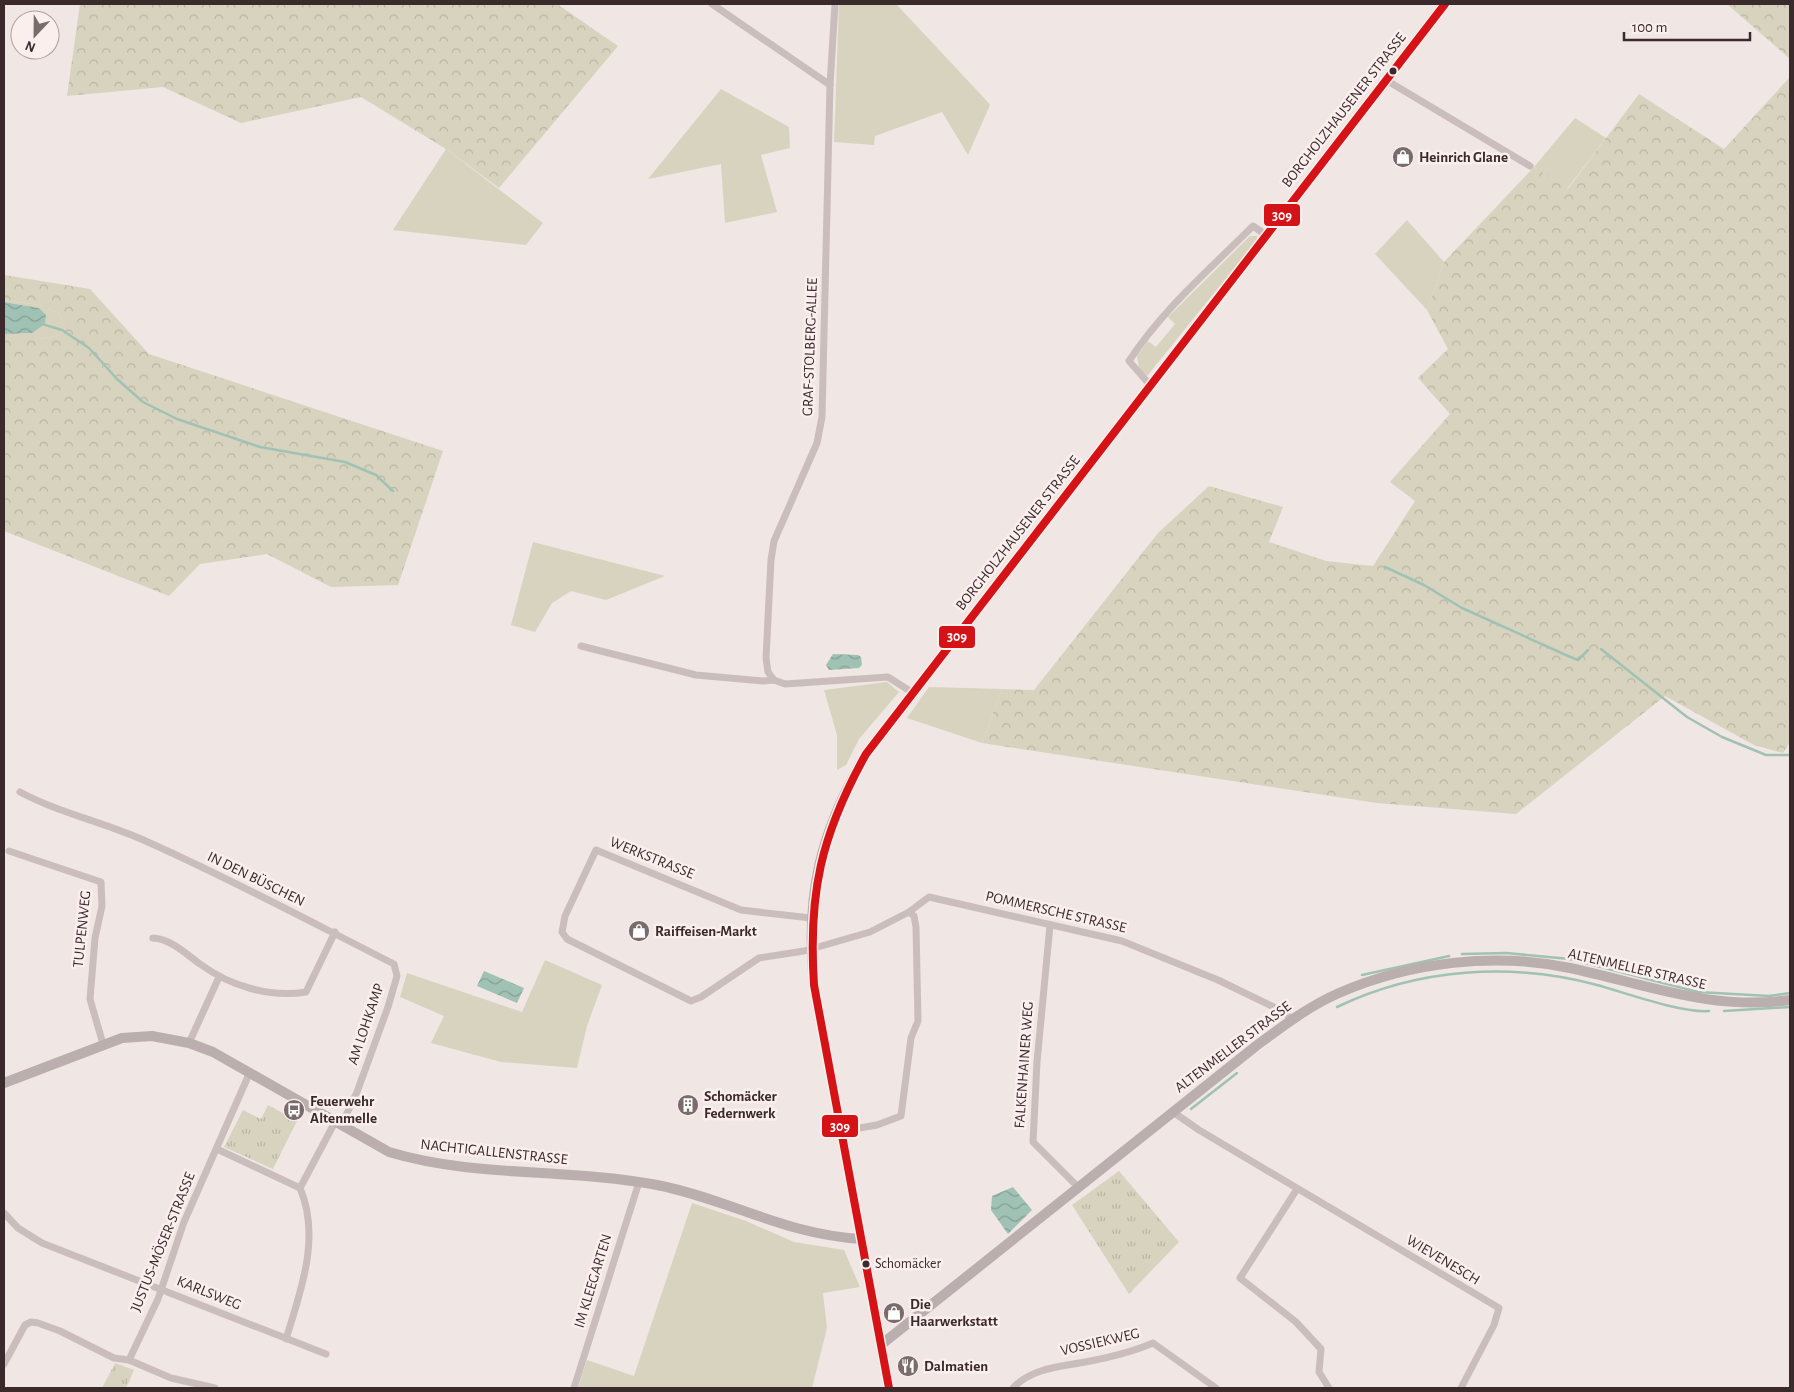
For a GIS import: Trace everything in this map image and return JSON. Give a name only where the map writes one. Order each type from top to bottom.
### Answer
[{"type":"street","points":[[712,4],[830,84]]},
{"type":"street","name":"GRAF-STOLBERG-ALLEE","points":[[774,680],[768,672],[766,658],[771,560],[774,541],[817,442],[822,417],[830,84],[835,4]]},
{"type":"street","name":"BORGHOLZHAUSENER STRASSE","points":[[889,1388],[814,985],[810,949],[810,918],[823,845],[839,802],[866,754],[1445,4]]},
{"type":"street","points":[[1386,80],[1530,166]]},
{"type":"street","points":[[1151,386],[1129,361],[1139,346],[1169,309],[1253,226],[1266,235]]},
{"type":"street","points":[[581,646],[696,675],[763,682],[774,680],[794,685],[870,676],[888,677],[913,693]]},
{"type":"street","name":"IN DEN BÜSCHEN","points":[[20,792],[38,802],[149,842],[335,932]]},
{"type":"street","name":"WERKSTRASSE","points":[[691,1001],[567,939],[562,932],[565,916],[596,850],[741,910],[810,918]]},
{"type":"street","name":"TULPENWEG","points":[[9,851],[101,882],[102,906],[95,938],[90,999],[103,1044]]},
{"type":"street","name":"POMMERSCHE STRASSE","points":[[691,1001],[701,997],[759,958],[810,949],[870,932],[909,912],[929,897],[1095,934],[1136,946],[1218,980],[1282,1011],[1292,1019]]},
{"type":"street","points":[[842,1131],[877,1125],[901,1116],[911,1038],[918,1021],[916,927],[914,916],[909,912]]},
{"type":"street","name":"FALKENHAINER WEG","points":[[1050,925],[1032,1130],[1034,1142],[1079,1188]]},
{"type":"street","points":[[153,938],[176,946],[219,977],[235,984],[265,992],[291,994],[306,992],[335,932]]},
{"type":"street","name":"AM LOHKAMP","points":[[300,1188],[338,1124],[367,1065],[397,976],[394,964],[335,932]]},
{"type":"street","name":"ALTENMELLER STRASSE","points":[[882,1344],[1292,1019],[1339,993],[1378,978],[1426,966],[1503,960],[1569,968],[1699,1000],[1739,1003],[1790,1000]]},
{"type":"street","points":[[189,1042],[219,977]]},
{"type":"street","name":"NACHTIGALLENSTRASSE","points":[[4,1083],[122,1038],[152,1036],[189,1042],[213,1052],[250,1072],[389,1152],[426,1162],[639,1182],[688,1193],[792,1228],[822,1235],[862,1239]]},
{"type":"street","name":"JUSTUS-MÖSER-STRASSE","points":[[129,1360],[161,1289],[184,1222],[250,1072]]},
{"type":"street","name":"WIEVENESCH","points":[[1173,1112],[1194,1128],[1499,1308],[1494,1325],[1461,1388]]},
{"type":"street","points":[[217,1149],[300,1188],[308,1206],[310,1236],[301,1289],[286,1339]]},
{"type":"street","name":"IM KLEEGARTEN","points":[[574,1388],[639,1182]]},
{"type":"street","points":[[1297,1189],[1240,1278],[1296,1322],[1321,1349],[1318,1372],[1330,1388]]},
{"type":"street","name":"KARLSWEG","points":[[4,1213],[18,1228],[42,1243],[326,1354]]},
{"type":"street","points":[[4,1364],[22,1330],[31,1322],[60,1331],[114,1358],[129,1360],[171,1378],[215,1388]]},
{"type":"street","name":"VOSSIEKWEG","points":[[1012,1388],[1036,1372],[1087,1362],[1153,1343],[1216,1388]]},
{"type":"green space","points":[[80,4],[557,4],[618,46],[499,188],[446,149],[361,97],[241,123],[163,87],[67,96]]},
{"type":"green space","points":[[839,4],[897,5],[985,99],[990,105],[968,155],[942,112],[875,136],[874,145],[834,142]]},
{"type":"green space","points":[[1727,4],[1790,4],[1790,59]]},
{"type":"green space","points":[[1790,77],[1790,742],[1783,753],[1754,745],[1665,696],[1516,814],[1377,803],[982,743],[1002,689],[1034,690],[1158,533],[1209,486],[1283,507],[1269,542],[1326,561],[1373,566],[1415,501],[1390,482],[1450,414],[1418,378],[1448,349],[1427,310],[1444,262],[1534,167],[1568,189],[1639,94],[1724,149]]},
{"type":"green space","points":[[721,89],[789,127],[790,148],[761,155],[777,212],[725,223],[721,164],[648,179]]},
{"type":"green space","points":[[1575,118],[1606,138],[1567,189],[1534,167]]},
{"type":"green space","points":[[446,149],[543,223],[526,245],[393,230]]},
{"type":"green space","points":[[1407,220],[1444,262],[1427,310],[1375,254]]},
{"type":"green space","points":[[1250,236],[1257,236],[1257,240],[1147,376],[1139,368],[1137,356],[1148,341],[1156,347],[1175,324],[1168,317]]},
{"type":"green space","points":[[4,275],[90,289],[149,354],[443,451],[398,585],[331,587],[267,554],[200,564],[169,596],[4,531],[4,340],[32,340],[61,335],[65,328],[59,313],[39,305],[4,300]]},
{"type":"green space","points":[[4,300],[39,305],[59,313],[65,328],[61,335],[32,340],[4,340],[4,334],[32,333],[39,308],[4,302]]},
{"type":"green space","points":[[533,542],[665,576],[606,600],[571,591],[552,603],[535,632],[511,625]]},
{"type":"green space","points":[[887,682],[899,692],[859,739],[846,765],[837,770],[837,735],[824,690]]},
{"type":"green space","points":[[929,687],[1002,689],[982,743],[907,718]]},
{"type":"green space","points":[[545,960],[602,985],[587,1026],[577,1068],[501,1062],[431,1043],[444,1016],[400,997],[407,973],[522,1012]]},
{"type":"green space","points":[[268,1105],[297,1121],[273,1169],[224,1147],[243,1110],[261,1119]]},
{"type":"green space","points":[[1119,1171],[1179,1242],[1129,1294],[1072,1205]]},
{"type":"green space","points":[[692,1203],[746,1221],[794,1242],[844,1250],[860,1287],[823,1293],[827,1328],[812,1388],[578,1388],[587,1360],[634,1376]]},
{"type":"green space","points":[[115,1363],[134,1370],[126,1388],[102,1388]]},
{"type":"water","points":[[4,302],[39,308],[46,315],[45,324],[32,333],[4,334]]},
{"type":"water","points":[[833,654],[858,655],[861,657],[862,665],[859,668],[829,670],[826,665]]},
{"type":"water","points":[[484,971],[524,988],[517,1003],[477,986]]},
{"type":"water","points":[[1013,1187],[1032,1210],[1008,1234],[991,1210],[992,1196]]},
{"type":"waterway","points":[[42,324],[62,330],[89,348],[117,379],[143,402],[177,419],[260,447],[345,462],[376,475],[393,491]]},
{"type":"waterway","points":[[1385,567],[1424,585],[1462,608],[1568,656],[1578,660],[1588,650]]},
{"type":"waterway","points":[[1601,649],[1687,717],[1722,737],[1766,755],[1790,755]]},
{"type":"waterway","points":[[1462,954],[1506,953],[1570,959],[1698,992],[1769,996],[1790,993]]},
{"type":"waterway","points":[[1362,975],[1449,956]]},
{"type":"waterway","points":[[1337,1007],[1368,994],[1432,977],[1498,972],[1531,973],[1564,978],[1597,985],[1669,1006],[1709,1011]]},
{"type":"waterway","points":[[1724,1011],[1790,1007]]},
{"type":"waterway","points":[[1191,1109],[1237,1073]]},
{"type":"transit line","name":"309","points":[[889,1388],[814,985],[813,921],[816,893],[828,838],[838,811],[866,754],[1445,4]]},
{"type":"place","name":"Heinrich Glane","points":[[1403,157]]},
{"type":"place","name":"Raiffeisen-Markt","points":[[639,931]]},
{"type":"place","name":"Schomäcker Federnwerk","points":[[688,1105]]},
{"type":"place","name":"Feuerwehr Altenmelle","points":[[294,1110]]},
{"type":"place","name":"Schomäcker","points":[[866,1264]]},
{"type":"place","name":"Die Haarwerkstatt","points":[[894,1313]]},
{"type":"place","name":"Dalmatien","points":[[908,1366]]}]
